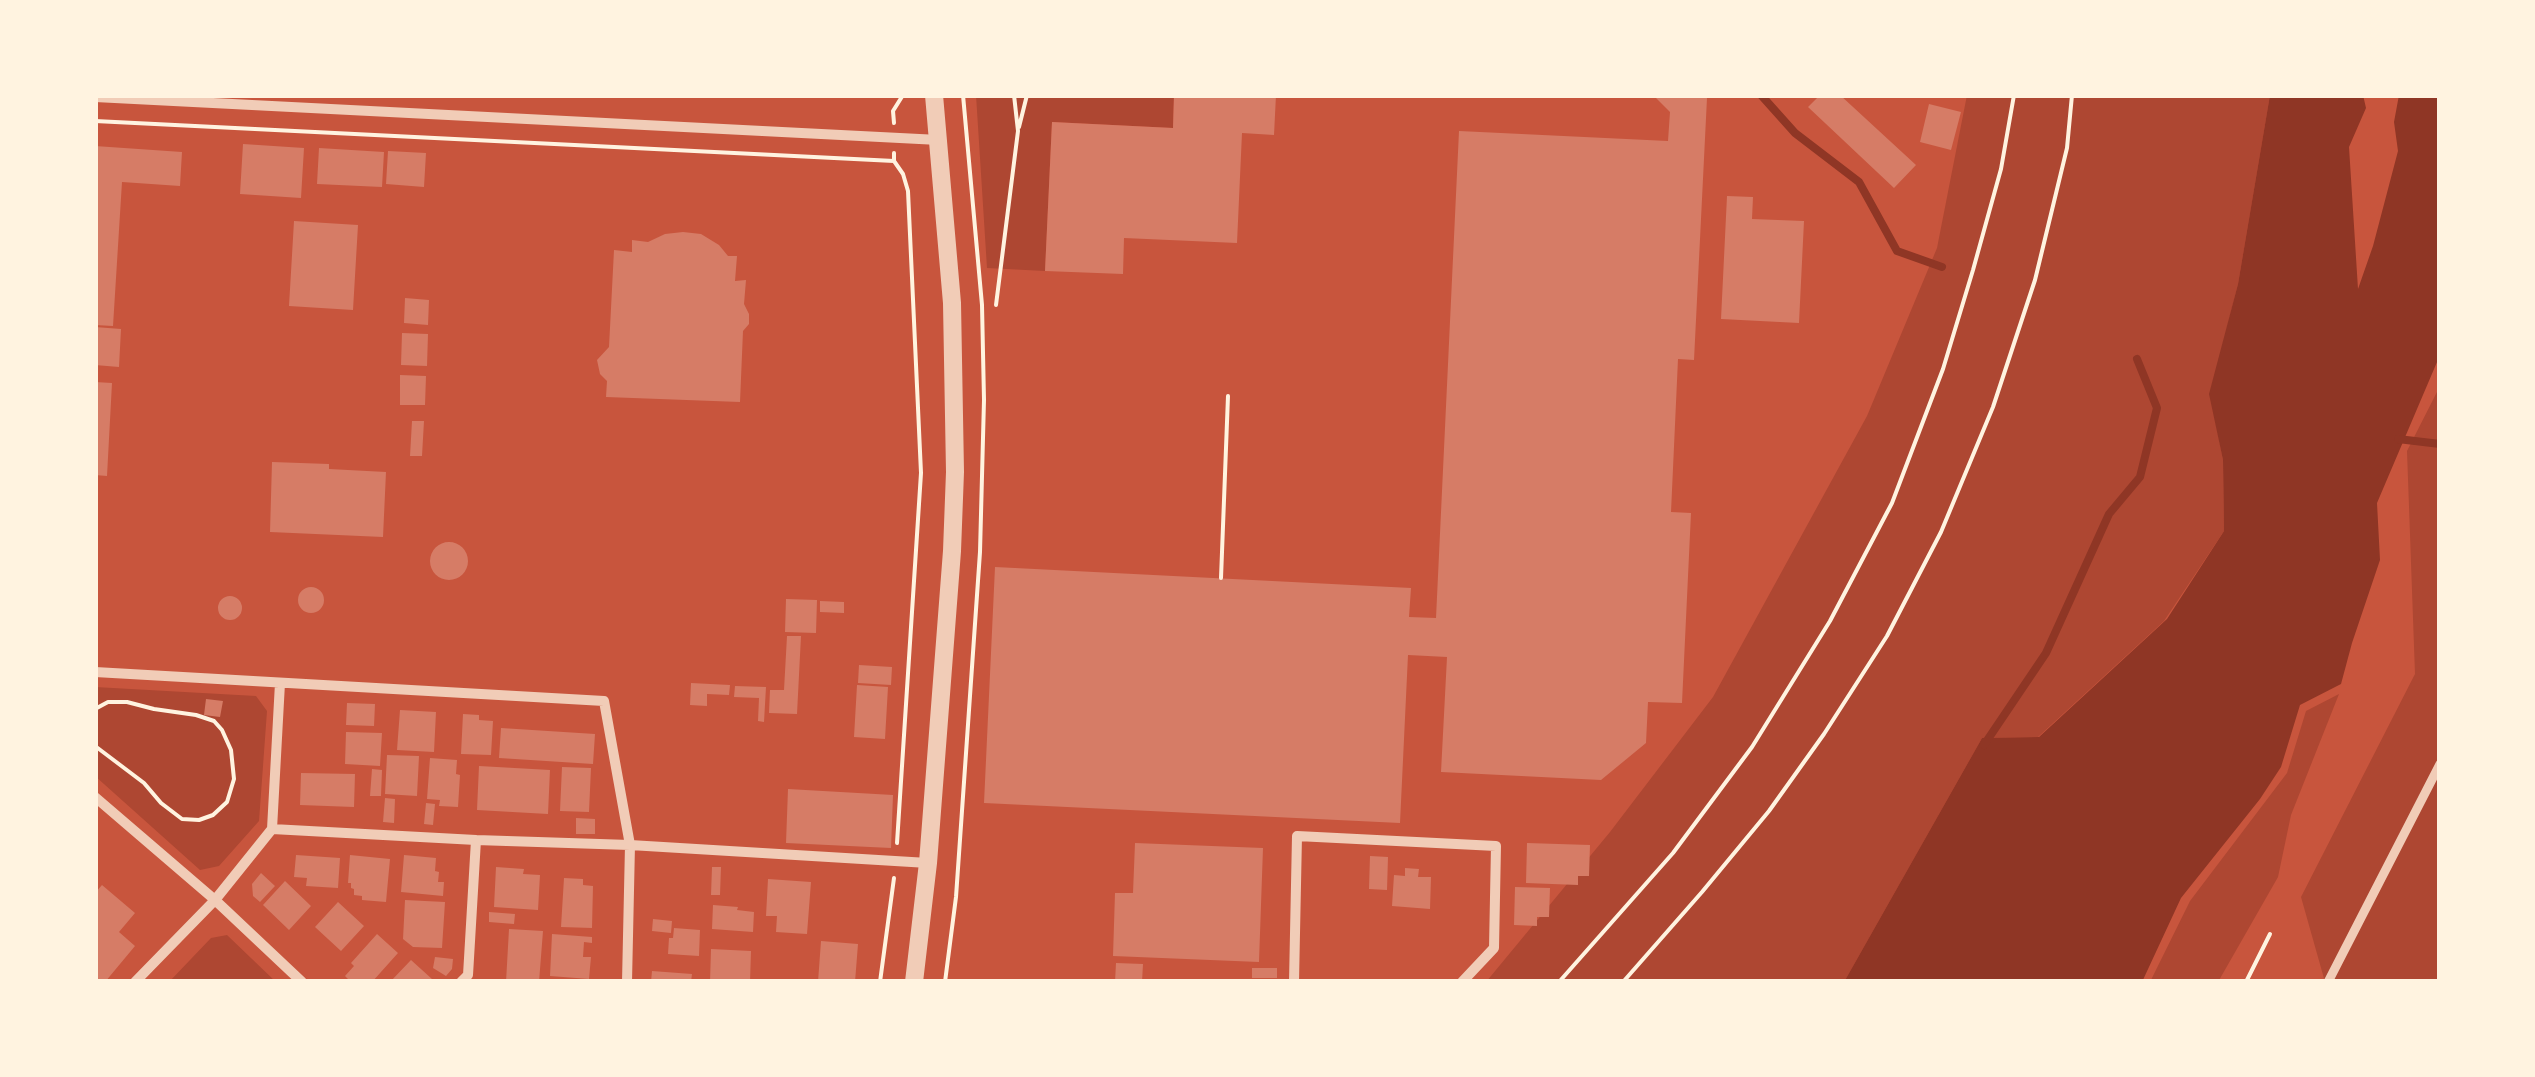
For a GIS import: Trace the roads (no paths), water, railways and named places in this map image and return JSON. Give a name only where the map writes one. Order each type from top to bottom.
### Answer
[{"type":"street","points":[[914,982],[928,863],[955,472],[952,304],[934,95]]},
{"type":"street","points":[[95,97],[939,140]]},
{"type":"street","points":[[95,672],[604,700],[630,845],[627,982]]},
{"type":"street","points":[[134,982],[215,900],[272,828],[280,683]]},
{"type":"street","points":[[2328,982],[2440,764]]},
{"type":"street","points":[[95,797],[215,900],[302,982]]},
{"type":"street","points":[[272,828],[928,863]]},
{"type":"street","points":[[1294,982],[1298,836],[1496,846],[1494,948],[1462,982]]},
{"type":"street","points":[[461,982],[468,975],[476,840]]},
{"type":"waterway","points":[[1761,95],[1795,133],[1859,182],[1897,251],[1942,267]]},
{"type":"waterway","points":[[1984,745],[2046,653],[2109,514],[2140,477],[2157,408],[2137,359]]},
{"type":"waterway","points":[[2398,439],[2440,444]]}]
